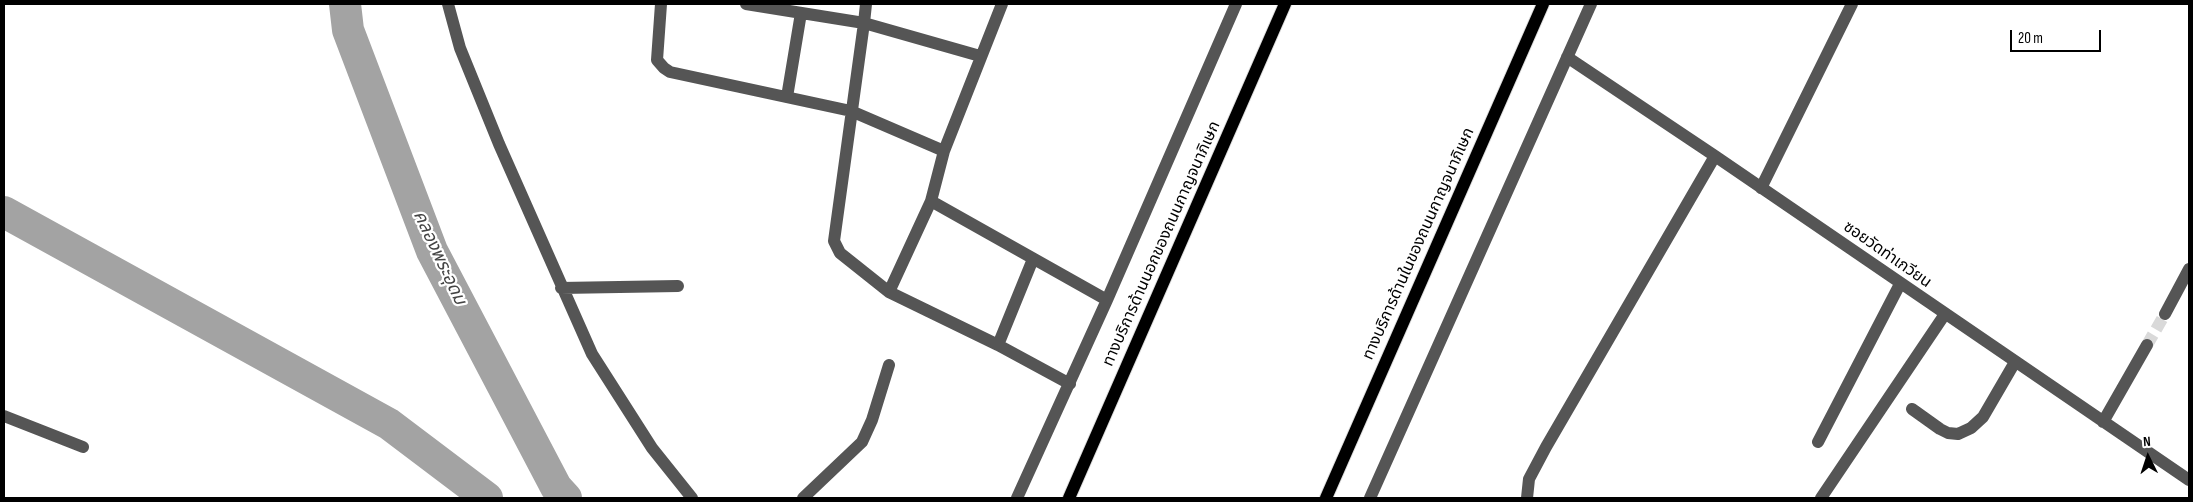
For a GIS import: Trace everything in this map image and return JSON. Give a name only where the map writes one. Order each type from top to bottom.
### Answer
[{"type":"main road","name":"ทางบริการด้านนอกของถนนกาญจนาภิเษก","points":[[1069,498],[1285,4]]},
{"type":"main road","name":"ทางบริการด้านในของถนนกาญจนาภิเษก","points":[[1326,498],[1543,4]]},
{"type":"street","points":[[448,4],[460,48],[499,144],[561,288],[592,354],[652,448],[692,498]]},
{"type":"street","points":[[661,4],[656,60],[664,68],[678,75],[851,111],[944,152]]},
{"type":"street","points":[[746,4],[864,23],[980,56]]},
{"type":"street","points":[[866,4],[834,241],[840,254],[889,292],[998,345],[1070,384]]},
{"type":"street","points":[[889,292],[932,201],[944,152],[980,56],[1002,4]]},
{"type":"street","points":[[1017,498],[1108,300],[1236,4]]},
{"type":"street","points":[[1370,498],[1590,4]]},
{"type":"street","points":[[1762,188],[1852,4]]},
{"type":"street","points":[[787,97],[802,13]]},
{"type":"street","name":"ซอยวัดท่าเกวียน","points":[[1567,57],[1716,156],[1900,284],[2189,480]]},
{"type":"street","points":[[1527,498],[1529,479],[1546,447],[1716,156]]},
{"type":"street","points":[[932,201],[1108,300]]},
{"type":"street","points":[[998,345],[1034,259]]},
{"type":"street","points":[[2165,314],[2189,269]]},
{"type":"street","points":[[1818,442],[1900,284]]},
{"type":"street","points":[[561,288],[678,286]]},
{"type":"street","points":[[1821,498],[1945,314]]},
{"type":"street","points":[[2103,422],[2147,345]]},
{"type":"street","points":[[1912,409],[1940,429],[1948,433],[1958,434],[1971,428],[1983,418],[2015,362]]},
{"type":"street","points":[[803,498],[862,442],[872,420],[889,365]]},
{"type":"street","points":[[4,416],[83,448]]},
{"type":"waterway","name":"คลองพระอุดม","points":[[345,4],[348,30],[432,251],[556,487],[566,498]]},
{"type":"waterway","points":[[4,212],[389,424],[487,498]]},
{"type":"tunnel","points":[[2147,345],[2165,314]]}]
